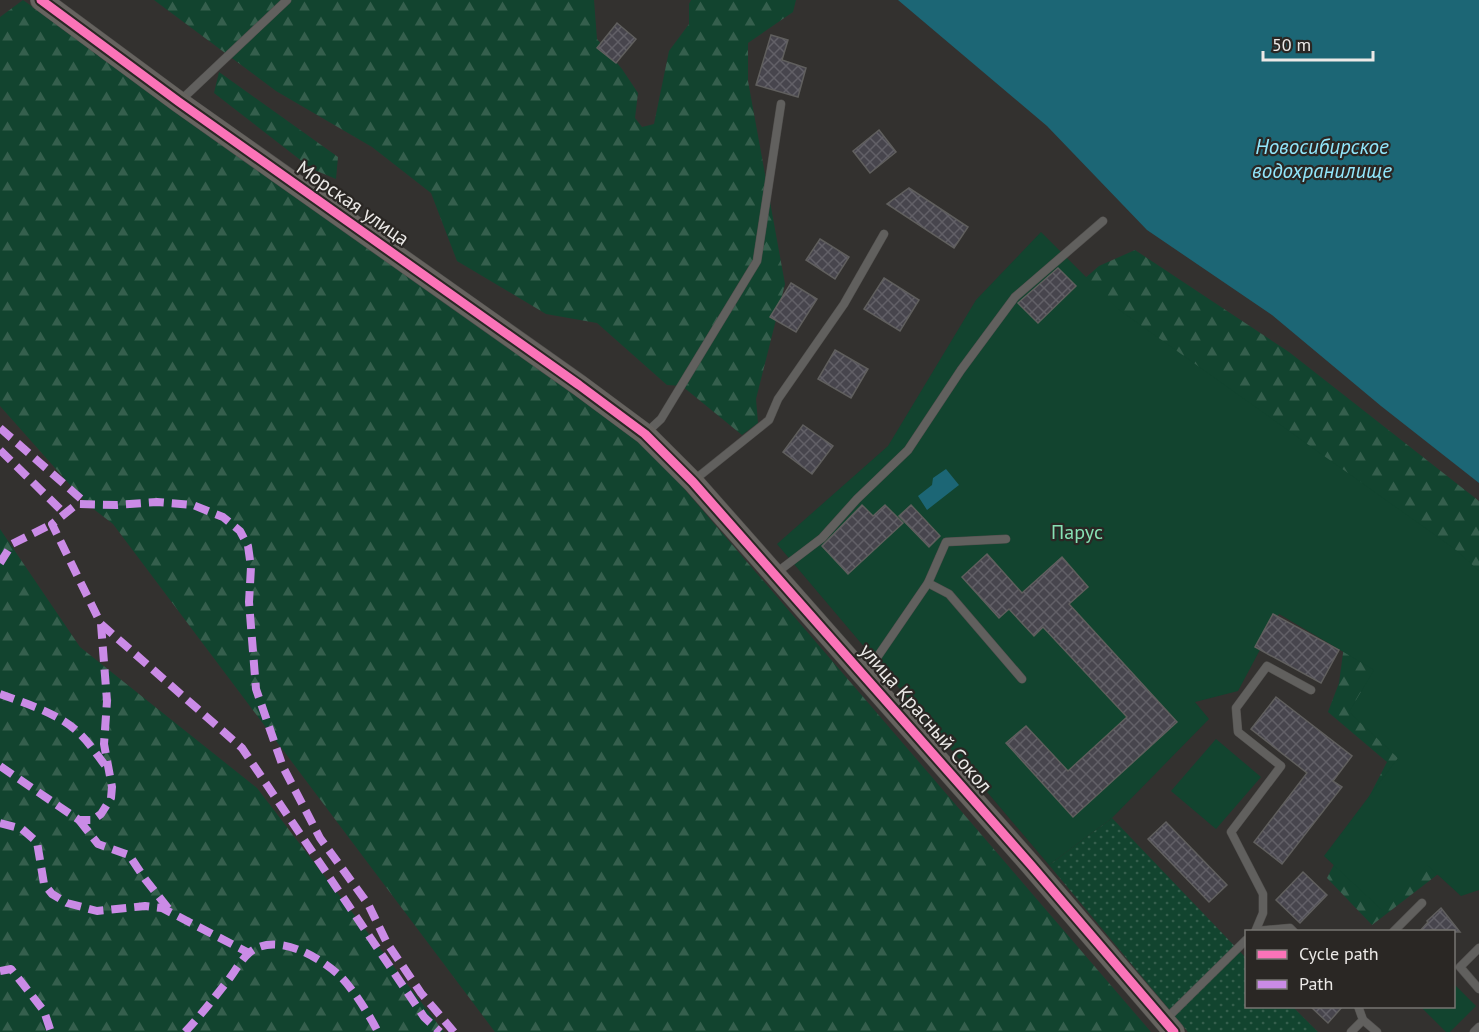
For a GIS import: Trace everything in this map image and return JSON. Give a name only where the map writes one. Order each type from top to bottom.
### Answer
[{"type":"street","name":"Морская улица","points":[[41,0],[179,102],[560,371],[645,434]]},
{"type":"street","name":"улица Красный Сокол","points":[[645,434],[693,482],[775,574],[1030,864],[1169,1027]]},
{"type":"lane","points":[[179,102],[287,0]]},
{"type":"lane","points":[[645,434],[661,419],[757,261],[781,104]]},
{"type":"lane","points":[[775,574],[822,538],[857,499],[908,450],[961,370],[1015,297],[1103,221]]},
{"type":"lane","points":[[693,482],[769,420],[778,399],[844,304],[884,234]]},
{"type":"lane","points":[[865,676],[928,583],[946,542],[1006,539]]},
{"type":"lane","points":[[928,583],[949,594],[1022,679]]},
{"type":"lane","points":[[1256,930],[1263,912],[1263,894],[1231,832],[1281,766],[1238,732],[1236,708],[1267,666],[1311,690]]},
{"type":"lane","points":[[1394,930],[1422,903]]},
{"type":"lane","points":[[1267,930],[1290,928],[1292,930]]},
{"type":"lane","points":[[1169,1027],[1245,941]]},
{"type":"lane","points":[[1479,948],[1460,967],[1479,989]]},
{"type":"lane","points":[[1359,1008],[1363,1020],[1377,1032]]},
{"type":"lane","points":[[1351,1032],[1363,1020]]},
{"type":"lane","points":[[1474,1032],[1479,1027]]},
{"type":"green space","points":[[23,0],[650,449],[1151,1032],[495,1032],[113,524],[87,504],[0,406],[0,17]]},
{"type":"green space","points":[[154,0],[594,0],[597,39],[638,93],[635,118],[642,127],[654,124],[669,51],[689,24],[691,0],[796,0],[793,12],[748,43],[748,81],[785,284],[756,399],[758,423],[742,435],[682,386],[667,385],[597,323],[546,314],[457,261],[431,193],[372,147],[276,91]]},
{"type":"green space","points":[[219,72],[338,157],[336,179],[312,169],[214,93]]},
{"type":"green space","name":"Парус","points":[[1041,232],[1118,309],[1456,550],[1479,571],[1479,890],[1461,896],[1427,865],[1382,910],[1324,856],[1398,758],[1349,712],[1374,670],[1279,614],[1238,691],[1195,702],[1209,719],[1112,818],[1049,865],[777,544],[888,446],[976,300]]},
{"type":"green space","points":[[1135,250],[1289,352],[1479,501],[1479,860],[1468,851],[1372,925],[1327,878],[1387,762],[1328,712],[1339,683],[1350,601],[1076,286],[1099,266]]},
{"type":"green space","points":[[0,529],[80,647],[257,788],[444,1032],[0,1032]]},
{"type":"green space","points":[[1216,739],[1261,777],[1216,829],[1171,791]]},
{"type":"green space","points":[[1112,818],[1245,957],[1245,1008],[1294,1008],[1318,1032],[1188,1032],[1049,865]]},
{"type":"green space","points":[[1455,985],[1476,1006],[1450,1032],[1446,1032],[1422,1008],[1455,1008]]},
{"type":"water","name":"Новосибирское водохранилище","points":[[898,0],[1479,0],[1479,483],[1381,406],[1272,315],[1147,230],[1047,126]]},
{"type":"water","points":[[946,469],[959,485],[927,510],[918,496],[932,485],[933,478]]},
{"type":"building","points":[[617,23],[636,39],[616,63],[597,48]]},
{"type":"building","points":[[771,35],[788,40],[782,60],[806,68],[798,97],[756,85]]},
{"type":"building","points":[[879,130],[896,152],[870,173],[853,151]]},
{"type":"building","points":[[909,188],[968,227],[954,248],[887,204]]},
{"type":"building","points":[[820,239],[849,257],[835,279],[806,260]]},
{"type":"building","points":[[1058,268],[1076,286],[1038,323],[1018,303]]},
{"type":"building","points":[[884,278],[919,300],[900,331],[864,309]]},
{"type":"building","points":[[791,283],[817,299],[796,332],[770,317]]},
{"type":"building","points":[[835,350],[868,369],[851,398],[818,379]]},
{"type":"building","points":[[803,425],[833,446],[812,474],[783,452]]},
{"type":"building","points":[[862,505],[873,516],[885,505],[903,523],[848,574],[822,546]]},
{"type":"building","points":[[911,505],[940,536],[929,547],[899,516]]},
{"type":"building","points":[[987,554],[1022,593],[1062,557],[1088,587],[1069,604],[1177,722],[1073,817],[1006,743],[1026,726],[1068,771],[1127,717],[1043,627],[1034,636],[1009,609],[999,618],[962,577]]},
{"type":"building","points":[[1273,614],[1339,650],[1321,683],[1255,647]]},
{"type":"building","points":[[1276,697],[1352,756],[1333,781],[1342,787],[1282,864],[1254,842],[1307,773],[1251,729]]},
{"type":"building","points":[[1166,822],[1227,885],[1209,902],[1148,839]]},
{"type":"building","points":[[1303,872],[1327,895],[1300,923],[1276,900]]},
{"type":"building","points":[[1441,908],[1460,932],[1421,930]]},
{"type":"building","points":[[1312,1008],[1341,1008],[1328,1023]]},
{"type":"marked path","points":[[0,428],[87,504]]},
{"type":"marked path","points":[[0,450],[65,514]]},
{"type":"marked path","points":[[0,766],[79,820],[93,820],[101,814],[111,798],[112,787],[104,744],[107,701],[101,624],[52,524],[77,504],[117,505],[157,502],[193,505],[223,517],[240,531],[248,546],[251,567],[249,602],[256,689],[283,767],[320,838],[368,904],[387,943],[421,993],[454,1032]]},
{"type":"marked path","points":[[0,563],[12,544],[52,524]]},
{"type":"marked path","points":[[101,624],[242,748],[424,1017],[440,1032]]},
{"type":"marked path","points":[[0,694],[43,710],[64,721],[85,739],[108,769]]},
{"type":"marked path","points":[[79,820],[98,844],[129,855],[171,912]]},
{"type":"marked path","points":[[0,823],[22,829],[37,842],[44,884],[52,894],[67,903],[97,911],[145,906],[162,908],[249,953]]},
{"type":"marked path","points":[[185,1032],[246,956],[259,947],[271,944],[283,945],[308,954],[339,975],[366,1010],[378,1032]]},
{"type":"marked path","points":[[0,971],[11,969],[44,1011],[51,1032]]},
{"type":"cycle path","points":[[41,0],[179,102],[645,434],[693,482],[1030,864],[1174,1032]]}]
